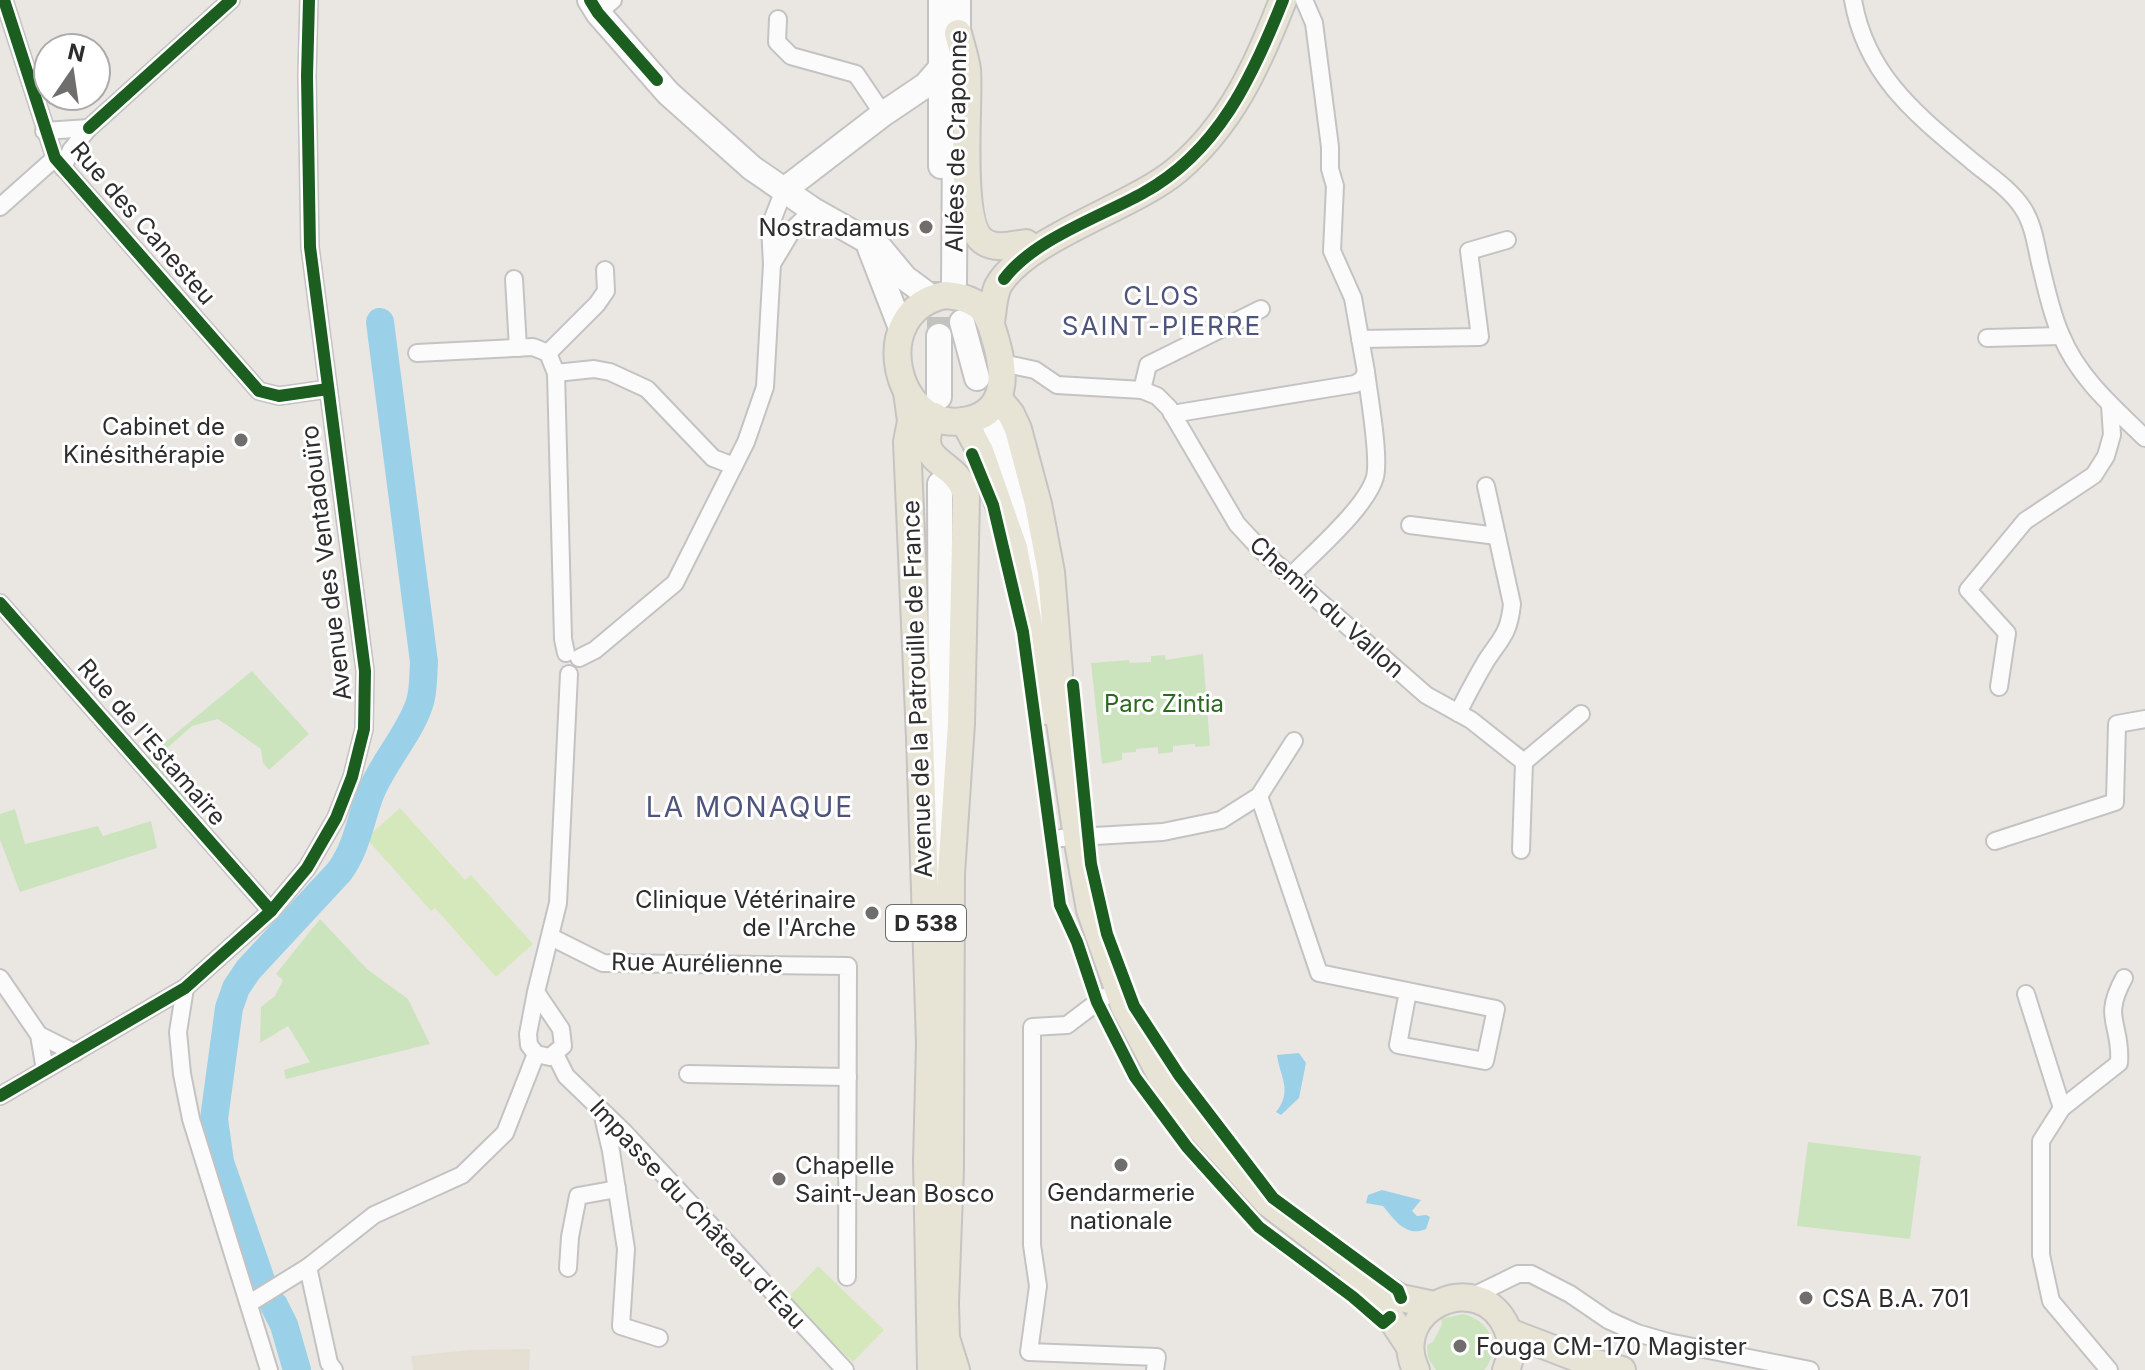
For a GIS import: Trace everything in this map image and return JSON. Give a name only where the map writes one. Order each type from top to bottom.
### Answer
[{"type":"main road","name":"Allées de Craponne","points":[[941,0],[940,69],[949,296]]},
{"type":"main road","name":"Allées de Craponne","points":[[949,296],[958,0]]},
{"type":"main road","points":[[991,322],[999,285],[1018,264],[1052,240],[1146,192],[1177,171],[1201,147],[1229,114],[1249,81],[1283,0]]},
{"type":"main road","points":[[601,4],[668,93],[752,168],[813,210],[880,248],[905,278],[949,296],[971,300],[982,308],[991,322],[1002,363],[1003,384],[990,409],[964,421],[949,421],[936,407],[907,392],[900,379],[898,339],[901,328],[918,306],[949,296],[1026,243]]},
{"type":"main road","points":[[942,126],[958,33]]},
{"type":"main road","points":[[958,33],[967,69],[967,178],[975,230],[984,242],[991,245],[1052,240]]},
{"type":"main road","points":[[784,190],[926,85],[940,69]]},
{"type":"main road","points":[[868,242],[901,328]]},
{"type":"main road","points":[[949,296],[977,378]]},
{"type":"main road","points":[[936,407],[939,336]]},
{"type":"main road","name":"Avenue de la Patrouille de France","points":[[907,392],[911,421],[907,442],[930,1043],[939,1164],[931,1370]]},
{"type":"main road","points":[[998,398],[1018,429],[1038,504],[1051,572],[1059,672],[1057,702]]},
{"type":"main road","name":"D 538","points":[[936,407],[926,433],[926,444],[945,468],[959,477],[966,497],[961,724],[951,874],[939,1164],[946,1338],[956,1370]]},
{"type":"main road","points":[[964,421],[980,451],[1014,548],[1069,838],[1104,997],[1126,1040],[1171,1113],[1250,1203],[1390,1317],[1413,1363]]},
{"type":"main road","points":[[995,427],[1031,564],[1057,702],[1069,838],[1112,978],[1124,1006],[1160,1074],[1189,1116],[1268,1203],[1366,1278],[1401,1298],[1434,1305]]},
{"type":"main road","points":[[930,1043],[941,752],[940,484]]},
{"type":"main road","points":[[941,752],[951,874]]},
{"type":"main road","points":[[1413,1363],[1413,1330],[1422,1316],[1434,1305],[1451,1298],[1469,1298],[1482,1301],[1506,1325],[1577,1358],[1622,1370]]},
{"type":"main road","points":[[1506,1325],[1512,1348],[1506,1370]]},
{"type":"street","name":"Rue des Canesteu","points":[[4,0],[44,131],[59,163],[259,391],[279,396],[328,389]]},
{"type":"street","points":[[0,207],[59,163],[89,128],[231,0]]},
{"type":"street","name":"Avenue des Ventadouïro","points":[[0,1096],[185,988],[271,911],[307,868],[336,818],[352,777],[364,729],[365,671],[310,247],[309,0]]},
{"type":"street","points":[[1291,576],[1360,504],[1375,477],[1366,372],[1353,298],[1332,251],[1335,186],[1330,169],[1314,23],[1304,0]]},
{"type":"street","points":[[1853,0],[1860,32],[1878,69],[1892,89],[1914,113],[2004,188],[2021,206],[2031,224],[2061,336],[2081,373],[2145,438]]},
{"type":"street","points":[[778,19],[777,42],[791,56],[856,74],[883,114]]},
{"type":"street","points":[[44,131],[89,128]]},
{"type":"street","points":[[573,656],[595,650],[675,583],[746,442],[765,387],[772,264],[770,226],[784,190]]},
{"type":"street","points":[[772,264],[793,229],[813,210]]},
{"type":"street","points":[[1360,339],[1480,337],[1469,251],[1507,240]]},
{"type":"street","points":[[548,353],[606,291],[605,270]]},
{"type":"street","points":[[514,279],[518,348]]},
{"type":"street","points":[[1002,363],[1035,370],[1057,385],[1142,390],[1148,365],[1261,309]]},
{"type":"street","points":[[1987,338],[2061,336]]},
{"type":"street","points":[[417,353],[533,347],[548,353],[556,373],[563,639],[579,668],[569,674],[558,903],[536,992],[528,1040],[536,1054],[545,1057],[555,1054],[564,1040],[536,992]]},
{"type":"street","points":[[556,373],[594,369],[610,372],[647,389],[713,458],[734,466]]},
{"type":"street","points":[[1172,414],[1355,384],[1362,380],[1366,372]]},
{"type":"street","name":"Chemin du Vallon","points":[[1142,390],[1157,396],[1172,414],[1237,524],[1262,551],[1426,695],[1471,720],[1524,762]]},
{"type":"street","points":[[1999,687],[2007,633],[1968,590],[2025,521],[2094,475],[2106,456],[2112,435],[2110,405]]},
{"type":"street","points":[[1458,713],[1488,658],[1505,637],[1512,604],[1486,486]]},
{"type":"street","points":[[1410,525],[1497,536]]},
{"type":"street","name":"Rue de l'Estamaïre","points":[[0,603],[271,911]]},
{"type":"street","points":[[1521,850],[1524,762],[1581,714]]},
{"type":"street","points":[[1995,841],[2115,802],[2117,724],[2145,719]]},
{"type":"street","points":[[1069,838],[1163,832],[1221,820],[1259,796],[1294,741]]},
{"type":"street","points":[[1259,796],[1319,973],[1408,991],[1496,1009],[1485,1061],[1398,1045],[1408,991]]},
{"type":"street","name":"Rue Aurélienne","points":[[551,937],[603,963],[848,966],[848,1077]]},
{"type":"street","points":[[0,978],[39,1035],[45,1070]]},
{"type":"street","points":[[2109,1370],[2051,1301],[2041,1255],[2041,1141],[2062,1108],[2119,1063],[2120,1046],[2113,1026],[2112,1000],[2124,978]]},
{"type":"street","points":[[185,988],[178,1032],[191,1119],[269,1370]]},
{"type":"street","points":[[2026,994],[2062,1108]]},
{"type":"street","points":[[1104,997],[1067,1025],[1032,1027],[1032,1245],[1038,1286],[1029,1352],[1157,1357],[1155,1370]]},
{"type":"street","points":[[154,1007],[178,1032]]},
{"type":"street","points":[[531,1029],[546,1021],[557,1025]]},
{"type":"street","points":[[39,1035],[75,1053]]},
{"type":"street","points":[[250,1303],[303,1270],[374,1215],[462,1175],[505,1133],[536,1054]]},
{"type":"street","name":"Impasse du Château d'Eau","points":[[555,1054],[566,1076],[845,1370]]},
{"type":"street","points":[[688,1074],[848,1077],[847,1277]]},
{"type":"street","points":[[601,1110],[611,1151],[626,1249],[621,1326],[659,1338]]},
{"type":"street","points":[[568,1268],[578,1196],[617,1189]]},
{"type":"street","points":[[303,1270],[327,1370]]},
{"type":"street","points":[[303,1270],[329,1363],[334,1370]]},
{"type":"street","points":[[1469,1298],[1518,1274],[1531,1274],[1548,1280],[1608,1320],[1637,1333],[1810,1370]]},
{"type":"street","points":[[1506,1279],[1503,1289],[1506,1325]]},
{"type":"shaded area","points":[[530,1349],[529,1370],[413,1370],[411,1356],[470,1350]]},
{"type":"green space","name":"Parc Zintia","points":[[1203,654],[1210,746],[1173,746],[1173,752],[1158,754],[1158,747],[1136,749],[1136,752],[1122,753],[1122,760],[1102,764],[1091,663],[1151,662],[1151,656],[1165,655],[1166,660]]},
{"type":"green space","points":[[252,671],[309,734],[269,770],[263,763],[261,749],[218,719],[192,726],[156,758],[200,803],[197,812],[147,757]]},
{"type":"green space","points":[[400,808],[465,880],[471,875],[533,944],[496,977],[435,908],[431,911],[366,838]]},
{"type":"green space","points":[[15,809],[25,844],[98,826],[103,836],[151,821],[157,848],[20,892],[0,840],[0,814]]},
{"type":"green space","points":[[320,919],[367,969],[408,999],[430,1044],[286,1079],[284,1070],[310,1062],[288,1026],[260,1043],[261,1007],[275,996],[283,980],[276,974]]},
{"type":"green space","points":[[1808,1142],[1921,1156],[1910,1239],[1797,1226]]},
{"type":"green space","points":[[818,1266],[884,1330],[853,1362],[787,1299]]},
{"type":"green space","points":[[1463,1314],[1480,1322],[1491,1336],[1493,1352],[1490,1361],[1484,1370],[1436,1370],[1428,1358],[1427,1345],[1433,1342],[1442,1324],[1441,1319]]},
{"type":"water","points":[[1299,1053],[1306,1063],[1299,1098],[1281,1115],[1276,1112],[1285,1091],[1277,1055]]},
{"type":"water","points":[[1382,1190],[1421,1200],[1412,1211],[1417,1216],[1430,1217],[1426,1229],[1407,1229],[1383,1206],[1366,1203],[1368,1195]]},
{"type":"waterway","points":[[261,1280],[220,1162],[214,1119],[229,1008],[236,988],[248,970],[345,863],[371,792],[414,716],[423,689],[424,662],[380,322]]},
{"type":"waterway","points":[[274,1305],[284,1325],[297,1370]]},
{"type":"tunnel","points":[[939,281],[939,336]]},
{"type":"cycle path","points":[[4,0],[55,158],[259,391],[279,396],[328,389]]},
{"type":"cycle path","points":[[89,128],[231,0]]},
{"type":"cycle path","points":[[0,1096],[185,988],[271,911],[307,868],[336,818],[352,777],[364,729],[365,671],[310,247],[309,0]]},
{"type":"cycle path","points":[[590,0],[657,80]]},
{"type":"cycle path","points":[[1004,279],[1032,252],[1143,193],[1192,156],[1230,110],[1259,56],[1283,0]]},
{"type":"cycle path","points":[[972,454],[993,505],[1023,632],[1060,905],[1077,942],[1097,1002],[1135,1077],[1187,1147],[1259,1227],[1383,1323],[1390,1317]]},
{"type":"cycle path","points":[[0,603],[271,911]]},
{"type":"cycle path","points":[[1073,685],[1091,864],[1107,934],[1134,1006],[1179,1075],[1273,1198],[1398,1290],[1401,1298]]},
{"type":"place","name":"Nostradamus","points":[[926,227]]},
{"type":"place","name":"Cabinet de Kinésithérapie","points":[[241,440]]},
{"type":"place","name":"Clinique Vétérinaire de l'Arche","points":[[872,913]]},
{"type":"place","name":"Gendarmerie nationale","points":[[1121,1165]]},
{"type":"place","name":"Chapelle Saint-Jean Bosco","points":[[779,1179]]},
{"type":"place","name":"CSA B.A. 701","points":[[1806,1298]]},
{"type":"place","name":"Fouga CM-170 Magister","points":[[1460,1346]]},
{"type":"district","name":"CLOS SAINT-PIERRE","points":[[1162,310]]},
{"type":"district","name":"LA MONAQUE","points":[[750,807]]}]
